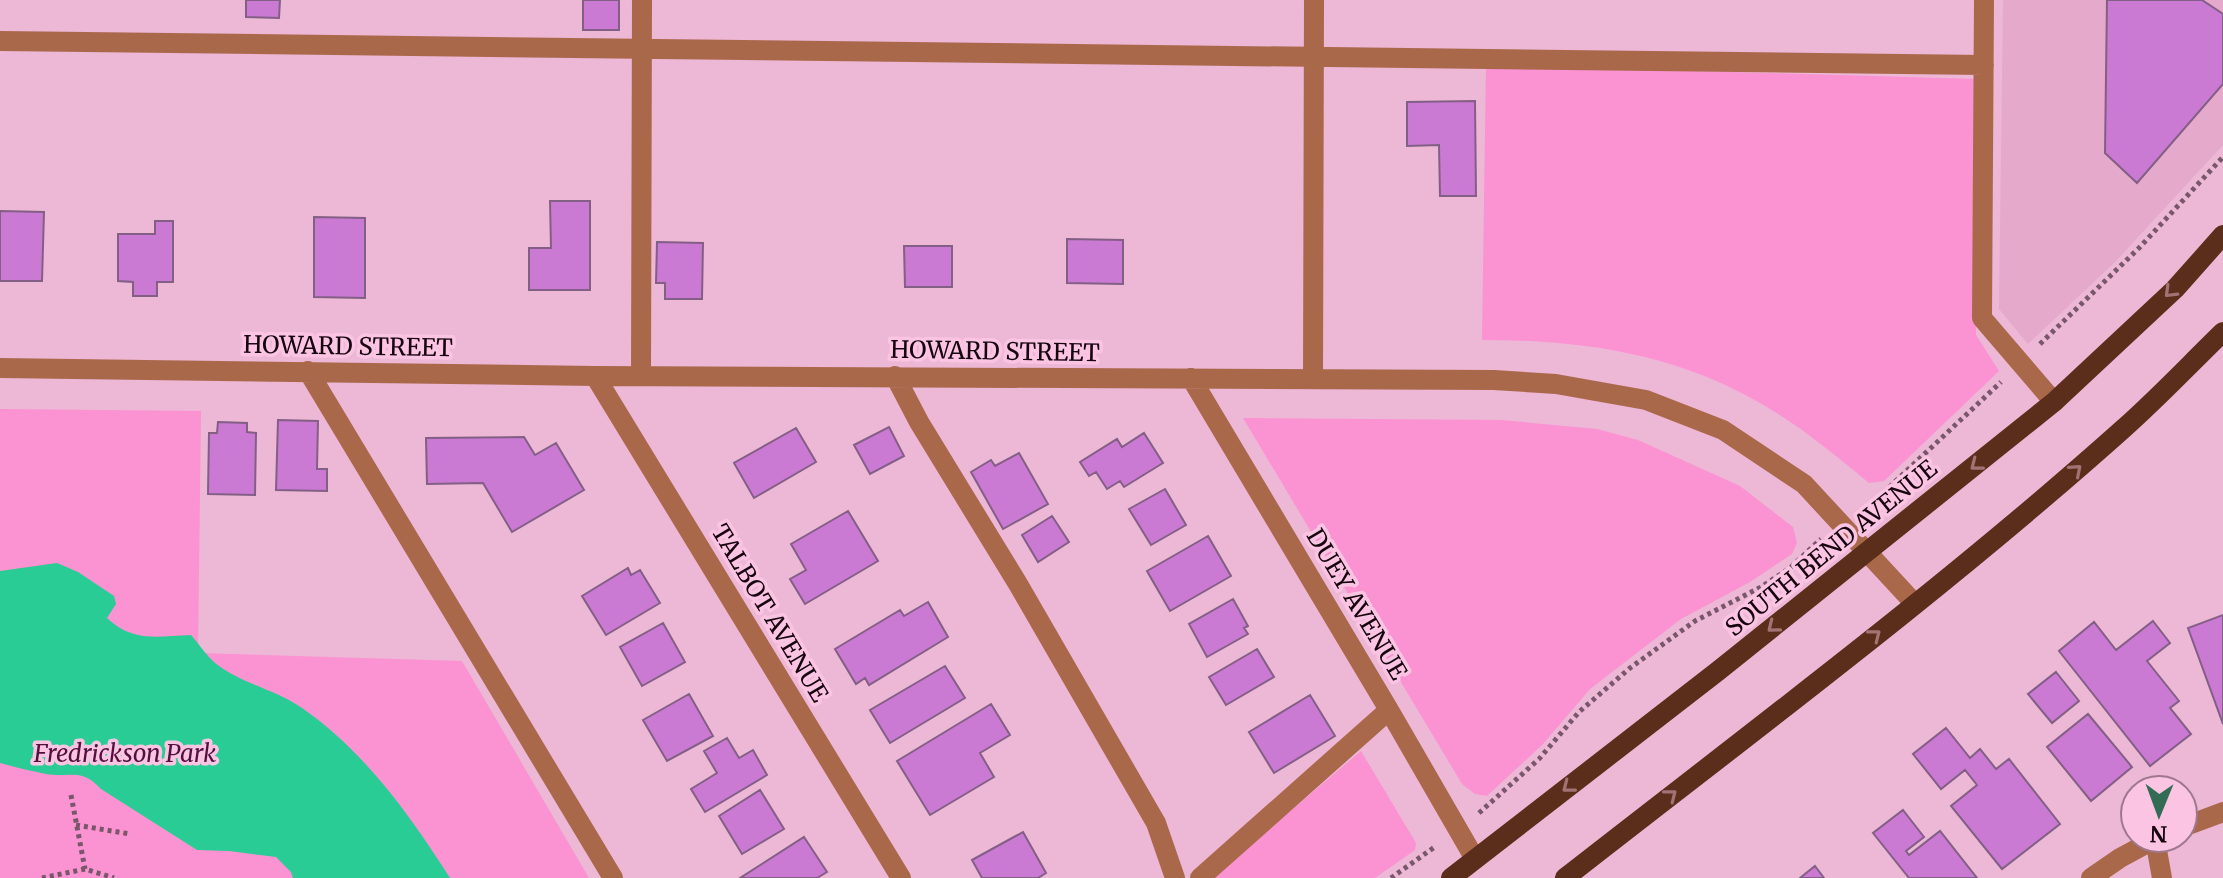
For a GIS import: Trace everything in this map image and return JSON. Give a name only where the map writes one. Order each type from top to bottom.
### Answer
[{"type":"main road","name":"SOUTH BEND AVENUE","points":[[1451,878],[1718,671],[2054,402],[2175,289],[2223,235]]},
{"type":"main road","points":[[1565,878],[1915,604],[2031,509],[2126,427],[2223,332]]},
{"type":"street","points":[[641,375],[642,0]]},
{"type":"street","points":[[1313,379],[1314,0]]},
{"type":"street","points":[[1984,0],[1982,318],[2054,402]]},
{"type":"street","points":[[0,41],[1984,65]]},
{"type":"street","name":"HOWARD STREET","points":[[0,368],[595,376],[1494,380],[1556,384],[1646,400],[1723,430],[1804,484],[1915,604]]},
{"type":"street","points":[[308,371],[613,878]]},
{"type":"street","name":"TALBOT AVENUE","points":[[595,376],[901,878]]},
{"type":"street","points":[[895,376],[919,422],[1018,584],[1156,823],[1175,878]]},
{"type":"street","name":"DUEY AVENUE","points":[[1191,378],[1475,859]]},
{"type":"street","points":[[1200,878],[1389,710]]},
{"type":"street","points":[[2199,821],[2223,812]]},
{"type":"street","points":[[2091,878],[2127,854]]},
{"type":"street","points":[[2158,854],[2162,878]]},
{"type":"path","points":[[1875,503],[2139,248],[2223,157]]},
{"type":"path","points":[[1492,803],[1539,759],[1579,712],[1630,668],[1695,621],[1780,575],[1815,543]]},
{"type":"path","points":[[71,795],[85,869]]},
{"type":"path","points":[[76,825],[130,834]]},
{"type":"path","points":[[1391,878],[1427,852]]},
{"type":"path","points":[[42,878],[85,869],[114,878]]},
{"type":"shaded area","points":[[2003,0],[2223,0],[2223,145],[2116,261],[2028,344],[1999,309]]},
{"type":"shaded area","points":[[57,563],[78,572],[114,596],[116,604],[107,618],[117,626],[136,635],[191,635],[225,670],[292,701],[325,725],[384,786],[450,878],[293,878],[276,857],[197,850],[87,778],[46,774],[0,763],[0,571]]},
{"type":"green space","points":[[1486,65],[1975,79],[1976,335],[1999,371],[1884,481],[1869,483],[1816,441],[1760,403],[1694,372],[1660,361],[1591,347],[1482,340]]},
{"type":"green space","name":"Fredrickson Park","points":[[0,409],[201,411],[198,653],[462,661],[589,878],[0,878]]},
{"type":"green space","points":[[1243,418],[1501,420],[1597,429],[1638,440],[1740,486],[1793,527],[1797,543],[1792,554],[1750,582],[1681,619],[1590,689],[1543,744],[1487,796],[1475,794],[1462,784]]},
{"type":"green space","points":[[1361,751],[1416,843],[1415,850],[1375,878],[1212,878]]},
{"type":"building","points":[[246,0],[280,0],[279,18],[246,17]]},
{"type":"building","points":[[583,0],[619,0],[619,30],[583,30]]},
{"type":"building","points":[[2107,0],[2202,0],[2223,14],[2223,84],[2137,183],[2105,153]]},
{"type":"building","points":[[1475,101],[1476,196],[1440,196],[1439,145],[1407,146],[1407,102]]},
{"type":"building","points":[[550,201],[590,201],[590,290],[529,290],[529,248],[551,248]]},
{"type":"building","points":[[0,211],[44,212],[42,281],[0,281]]},
{"type":"building","points":[[314,217],[365,218],[365,298],[314,297]]},
{"type":"building","points":[[155,221],[173,221],[173,282],[157,282],[157,296],[133,296],[133,282],[118,281],[118,234],[155,234]]},
{"type":"building","points":[[1067,239],[1123,240],[1123,284],[1067,283]]},
{"type":"building","points":[[657,242],[703,243],[702,299],[665,299],[665,283],[656,283]]},
{"type":"building","points":[[904,246],[952,246],[952,287],[905,287]]},
{"type":"building","points":[[278,420],[318,421],[317,469],[327,469],[327,491],[276,490]]},
{"type":"building","points":[[218,422],[247,423],[247,432],[256,433],[255,495],[208,494],[209,433],[217,433]]},
{"type":"building","points":[[889,427],[904,456],[870,474],[854,445]]},
{"type":"building","points":[[796,428],[816,462],[754,498],[734,463]]},
{"type":"building","points":[[1144,433],[1163,463],[1124,487],[1120,481],[1107,489],[1096,472],[1089,476],[1080,462],[1117,439],[1122,447]]},
{"type":"building","points":[[524,437],[535,455],[556,443],[584,490],[512,532],[483,483],[427,484],[426,438]]},
{"type":"building","points":[[1019,453],[1048,504],[1003,529],[971,472],[991,460],[995,466]]},
{"type":"building","points":[[1165,489],[1186,525],[1151,545],[1129,509]]},
{"type":"building","points":[[848,511],[878,561],[805,604],[790,579],[806,570],[791,544]]},
{"type":"building","points":[[1052,516],[1069,542],[1038,562],[1022,535]]},
{"type":"building","points":[[1208,536],[1231,576],[1170,611],[1147,571]]},
{"type":"building","points":[[628,568],[631,575],[640,570],[660,603],[606,635],[582,596]]},
{"type":"building","points":[[1233,599],[1248,626],[1244,628],[1248,634],[1207,657],[1189,624]]},
{"type":"building","points":[[928,602],[948,637],[869,685],[865,678],[856,684],[835,649],[900,610],[904,616]]},
{"type":"building","points":[[2223,615],[2223,724],[2188,628]]},
{"type":"building","points":[[2153,621],[2170,643],[2147,661],[2179,701],[2170,708],[2191,734],[2150,766],[2059,651],[2094,622],[2116,650]]},
{"type":"building","points":[[663,623],[685,662],[642,686],[620,647]]},
{"type":"building","points":[[1257,649],[1274,677],[1226,705],[1209,677]]},
{"type":"building","points":[[945,666],[965,698],[890,743],[870,710]]},
{"type":"building","points":[[2056,672],[2079,701],[2052,723],[2028,694]]},
{"type":"building","points":[[689,694],[713,736],[667,761],[643,720]]},
{"type":"building","points":[[1310,695],[1335,736],[1274,773],[1249,732]]},
{"type":"building","points":[[991,704],[1010,735],[980,753],[994,777],[930,815],[897,761]]},
{"type":"building","points":[[2088,714],[2132,767],[2119,774],[2119,778],[2091,801],[2047,747]]},
{"type":"building","points":[[1946,728],[1970,758],[1980,749],[1996,769],[2009,759],[2060,824],[2002,869],[1951,806],[1977,785],[1965,770],[1941,789],[1913,754]]},
{"type":"building","points":[[727,738],[739,758],[753,750],[767,775],[705,812],[691,789],[717,773],[704,751]]},
{"type":"building","points":[[760,790],[784,829],[742,854],[719,816]]},
{"type":"building","points":[[1903,810],[1924,837],[1906,851],[1909,855],[1940,831],[1977,878],[1909,878],[1873,833]]},
{"type":"building","points":[[1023,832],[1046,873],[1038,878],[982,878],[972,860]]},
{"type":"building","points":[[804,837],[827,872],[817,878],[740,878]]},
{"type":"building","points":[[1815,866],[1824,878],[1800,878]]}]
